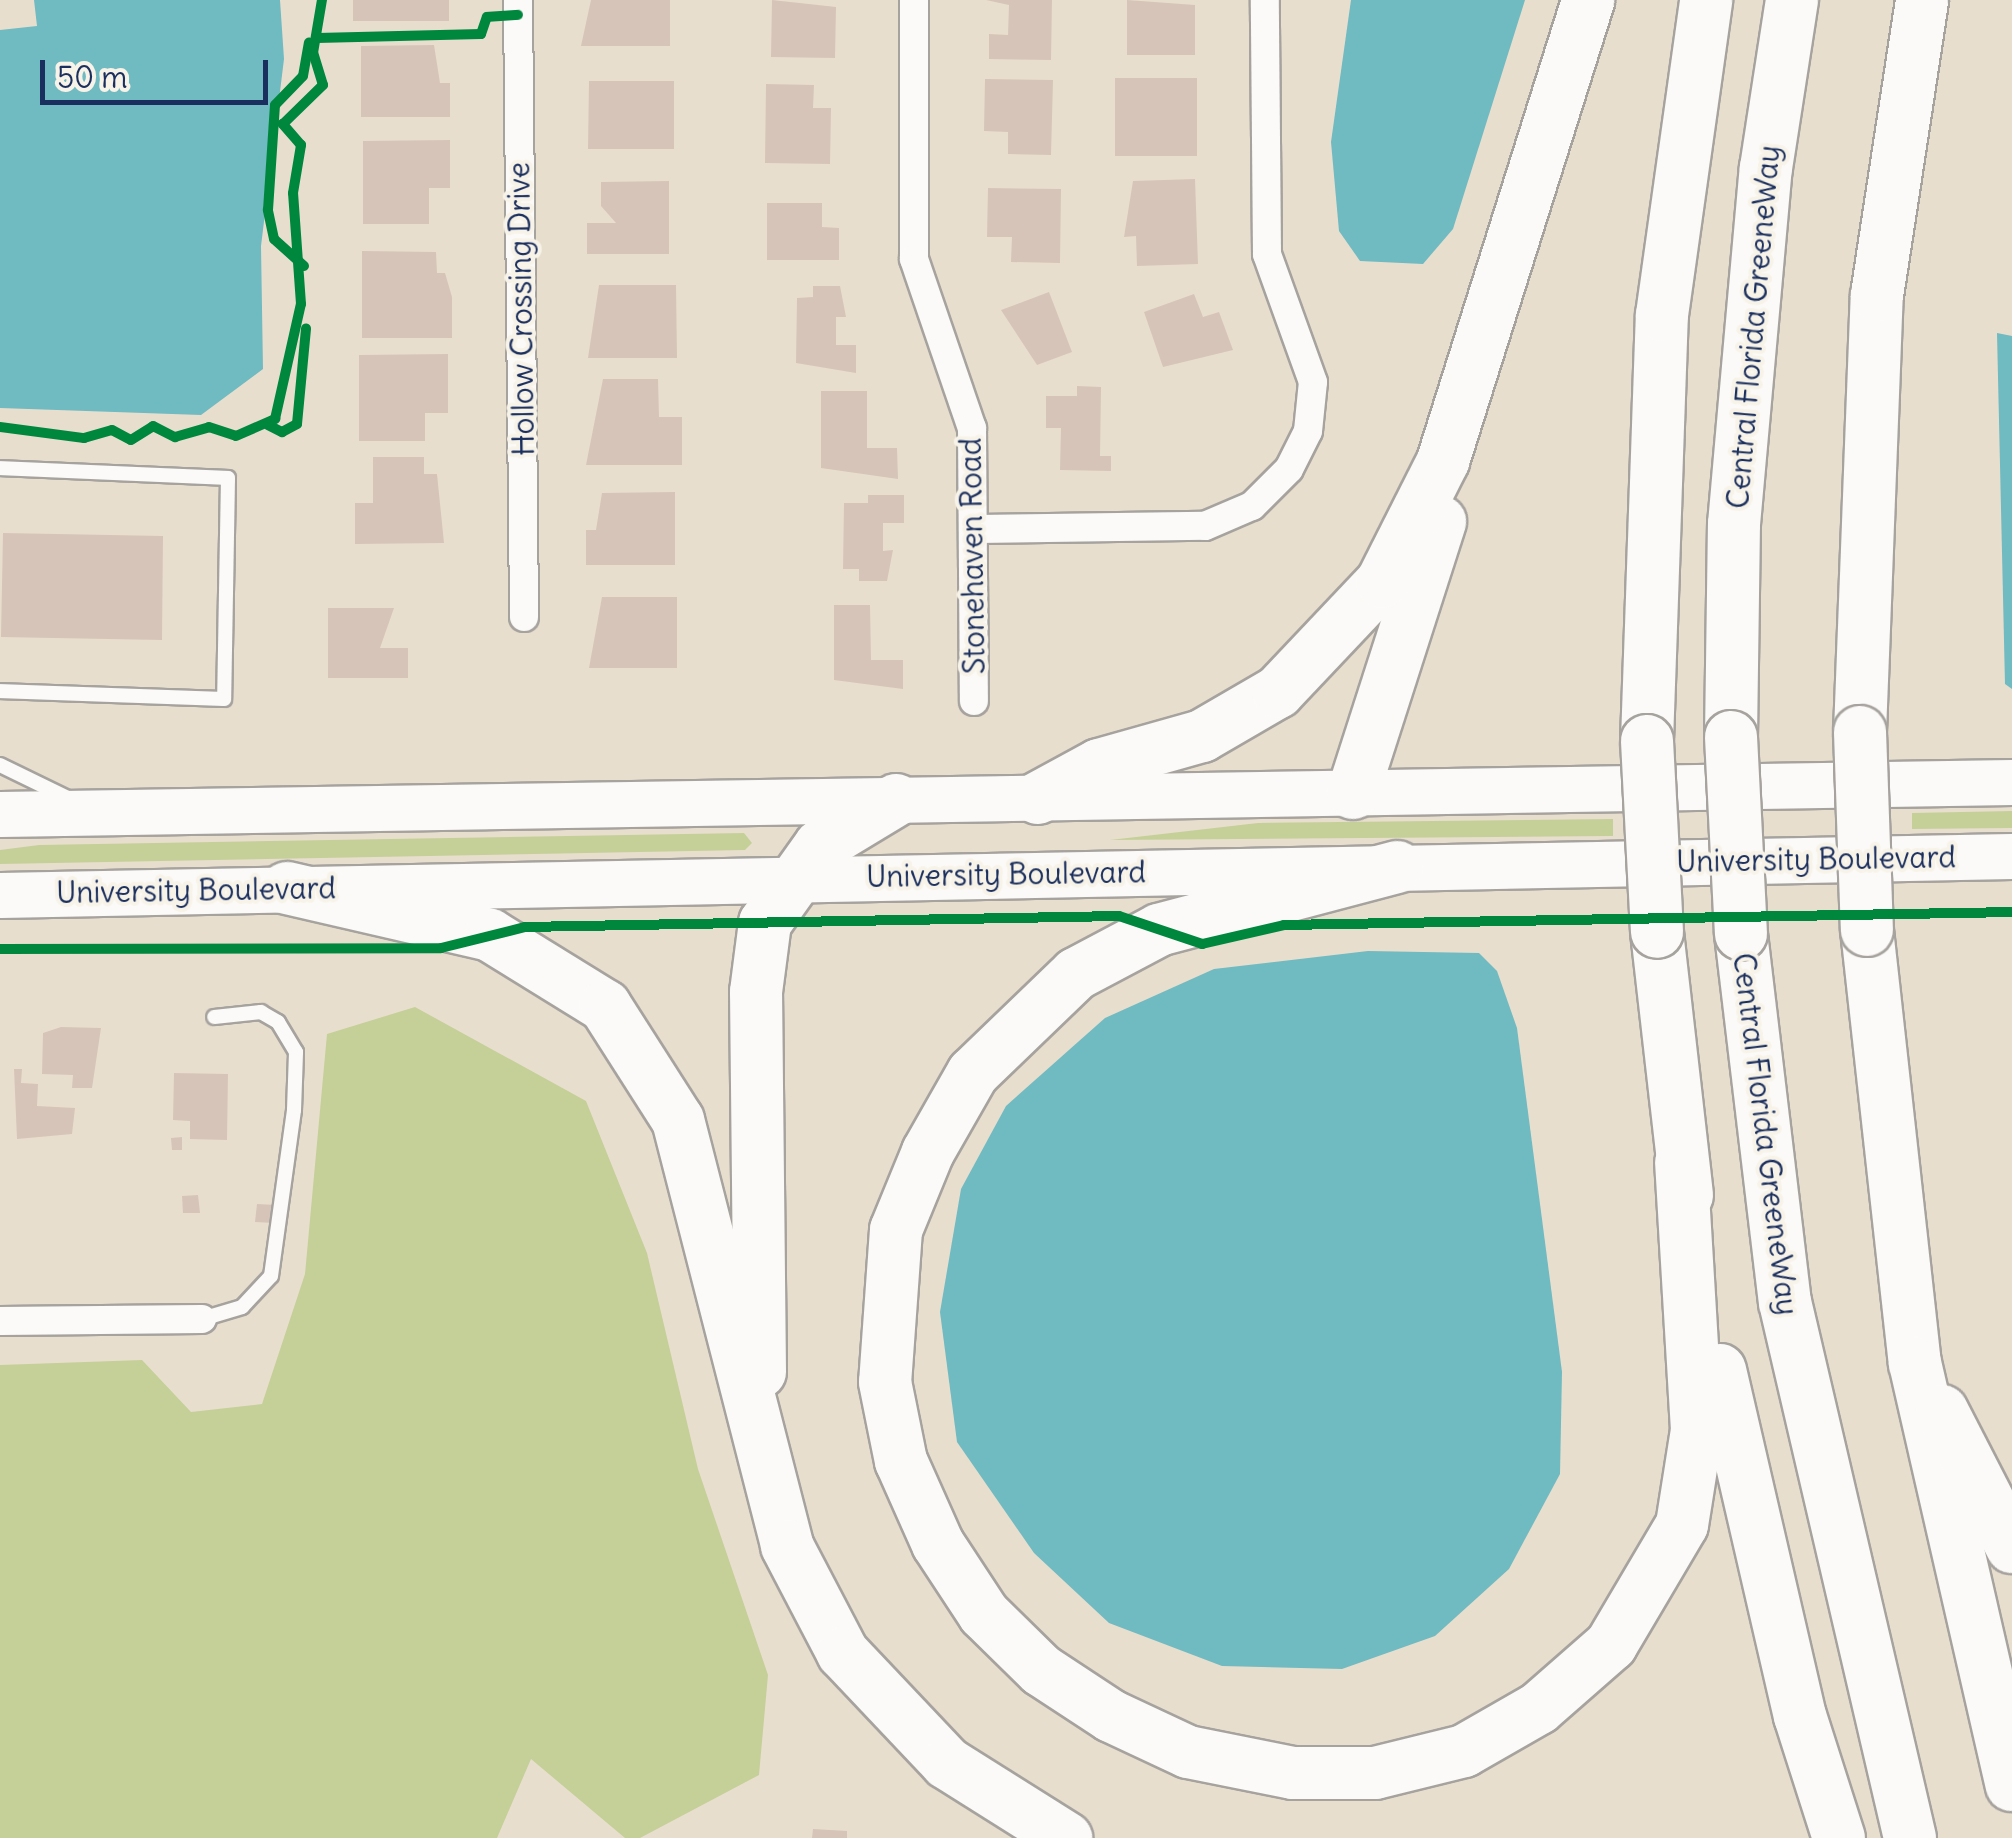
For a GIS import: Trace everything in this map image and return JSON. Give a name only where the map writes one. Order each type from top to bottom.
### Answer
[{"type":"highway","points":[[1038,798],[1099,765],[1202,736],[1302,672],[1382,582],[1443,461],[1588,0]]},
{"type":"highway","points":[[1398,867],[1159,930],[1076,974],[973,1073],[928,1152],[896,1230],[885,1382],[902,1461],[938,1544],[984,1614],[1041,1670],[1111,1716],[1188,1752],[1292,1773],[1375,1773],[1464,1751],[1539,1708],[1611,1646],[1682,1525],[1696,1430],[1681,1162],[1657,932],[1646,741],[1662,315],[1706,0]]},
{"type":"highway","name":"Central Florida GreeneWay","points":[[1792,0],[1766,168],[1734,524],[1731,737],[1740,934],[1785,1302],[1910,1838]]},
{"type":"highway","points":[[1922,0],[1877,295],[1860,732],[1866,930],[1915,1362],[2012,1785]]},
{"type":"highway","points":[[1353,794],[1439,527],[1443,461]]},
{"type":"highway","points":[[761,1443],[756,992],[766,923],[791,878],[820,846],[896,800]]},
{"type":"highway","points":[[287,888],[490,936],[605,1006],[678,1120],[786,1546],[843,1652],[947,1763],[1066,1838]]},
{"type":"highway","points":[[1681,1162],[1731,1429],[1839,1838]]},
{"type":"highway","points":[[1915,1362],[2012,1547]]},
{"type":"main road","points":[[0,814],[2012,782]]},
{"type":"main road","name":"University Boulevard","points":[[0,895],[2012,856]]},
{"type":"street","name":"Hollow Crossing Drive","points":[[518,0],[524,617]]},
{"type":"street","name":"Stonehaven Road","points":[[914,0],[914,259],[972,428],[978,529],[974,702]]},
{"type":"street","points":[[978,529],[1205,526],[1252,506],[1289,470],[1308,430],[1313,382],[1267,254],[1265,0]]},
{"type":"street","points":[[0,1321],[202,1319]]},
{"type":"lane","points":[[0,468],[228,478],[224,699],[0,691]]},
{"type":"lane","points":[[0,764],[100,814]]},
{"type":"lane","points":[[202,1319],[242,1307],[271,1276],[294,1110],[296,1052],[278,1022],[261,1012],[214,1017]]},
{"type":"green space","points":[[2012,811],[2012,828],[1912,829],[1912,813]]},
{"type":"green space","points":[[1613,819],[1613,836],[1110,840],[1258,823]]},
{"type":"green space","points":[[744,833],[752,843],[745,850],[0,864],[0,850],[39,845]]},
{"type":"green space","points":[[415,1007],[586,1101],[647,1253],[698,1469],[768,1675],[759,1775],[640,1838],[625,1838],[531,1759],[497,1838],[0,1838],[0,1365],[142,1360],[191,1412],[262,1404],[305,1274],[327,1034]]},
{"type":"water","points":[[34,0],[280,0],[284,59],[261,246],[263,369],[201,415],[0,408],[0,30],[37,26]]},
{"type":"water","points":[[1351,0],[1525,0],[1453,229],[1423,264],[1360,261],[1339,231],[1331,142]]},
{"type":"water","points":[[1997,333],[2012,336],[2012,689],[2005,684]]},
{"type":"water","points":[[1368,951],[1479,953],[1497,971],[1517,1028],[1562,1372],[1560,1474],[1509,1569],[1435,1636],[1342,1669],[1222,1666],[1109,1623],[1034,1553],[957,1442],[940,1312],[961,1189],[1006,1106],[1105,1018],[1214,969]]},
{"type":"building","points":[[353,0],[449,0],[449,21],[353,21]]},
{"type":"building","points":[[591,0],[670,0],[670,46],[581,46]]},
{"type":"building","points":[[772,0],[836,7],[835,58],[771,57]]},
{"type":"building","points":[[986,0],[1052,0],[1051,60],[989,59],[989,34],[1008,35],[1009,5]]},
{"type":"building","points":[[1127,0],[1195,5],[1195,55],[1127,55]]},
{"type":"building","points":[[434,45],[440,83],[450,83],[450,117],[361,117],[361,46]]},
{"type":"building","points":[[1115,78],[1197,78],[1197,156],[1115,156]]},
{"type":"building","points":[[985,79],[1053,80],[1051,155],[1008,154],[1008,132],[984,131]]},
{"type":"building","points":[[589,81],[674,81],[674,149],[588,149]]},
{"type":"building","points":[[766,84],[814,85],[813,108],[831,108],[830,164],[765,163]]},
{"type":"building","points":[[450,140],[450,188],[429,188],[429,224],[363,224],[363,141]]},
{"type":"building","points":[[1195,179],[1198,264],[1137,266],[1136,236],[1124,237],[1133,181]]},
{"type":"building","points":[[669,181],[669,254],[587,254],[587,223],[616,223],[601,206],[601,182]]},
{"type":"building","points":[[988,188],[1061,189],[1060,263],[1011,262],[1012,237],[987,237]]},
{"type":"building","points":[[767,203],[822,203],[822,227],[839,228],[839,260],[767,260]]},
{"type":"building","points":[[362,251],[436,252],[437,273],[445,273],[452,297],[452,338],[362,338]]},
{"type":"building","points":[[599,285],[676,285],[677,358],[588,358]]},
{"type":"building","points":[[813,286],[840,286],[846,317],[836,317],[836,345],[856,345],[856,373],[796,363],[797,298],[813,297]]},
{"type":"building","points":[[1049,292],[1072,352],[1037,365],[1001,310]]},
{"type":"building","points":[[1194,294],[1203,317],[1219,312],[1233,350],[1163,367],[1144,312]]},
{"type":"building","points":[[448,354],[448,413],[425,413],[425,441],[359,441],[359,355]]},
{"type":"building","points":[[603,379],[658,379],[659,417],[682,417],[682,465],[586,465]]},
{"type":"building","points":[[1077,386],[1101,387],[1100,456],[1111,456],[1111,471],[1060,470],[1061,428],[1046,428],[1046,396],[1077,396]]},
{"type":"building","points":[[821,391],[867,391],[867,448],[897,448],[898,479],[821,468]]},
{"type":"building","points":[[373,457],[424,457],[424,474],[437,474],[444,543],[355,544],[355,503],[373,503]]},
{"type":"building","points":[[675,492],[675,565],[586,565],[586,530],[596,530],[602,493]]},
{"type":"building","points":[[868,495],[904,495],[904,523],[883,523],[883,551],[893,550],[887,581],[859,581],[859,569],[843,569],[844,503],[868,503]]},
{"type":"building","points":[[3,533],[163,536],[162,640],[1,637]]},
{"type":"building","points":[[602,597],[677,597],[677,668],[589,668]]},
{"type":"building","points":[[834,605],[870,605],[871,660],[903,660],[903,689],[834,680]]},
{"type":"building","points":[[328,608],[394,608],[380,648],[408,648],[408,678],[328,678]]},
{"type":"building","points":[[61,1027],[101,1028],[92,1088],[72,1088],[73,1075],[42,1074],[43,1033]]},
{"type":"building","points":[[14,1069],[22,1069],[21,1083],[38,1084],[37,1106],[75,1108],[72,1134],[17,1139]]},
{"type":"building","points":[[174,1073],[228,1074],[227,1140],[190,1139],[190,1121],[173,1120]]},
{"type":"building","points":[[182,1137],[182,1150],[172,1150],[171,1138]]},
{"type":"building","points":[[198,1195],[200,1213],[183,1213],[182,1196]]},
{"type":"building","points":[[257,1204],[276,1205],[274,1223],[255,1222]]},
{"type":"building","points":[[813,1829],[847,1831],[847,1838],[812,1838]]},
{"type":"cycle path","points":[[0,427],[84,438],[112,430],[131,440],[153,426],[175,437],[209,427],[236,436],[275,419],[301,304],[293,193],[301,145],[283,124],[323,85],[313,53],[322,0]]},
{"type":"cycle path","points":[[317,38],[481,34],[487,17],[518,15]]},
{"type":"cycle path","points":[[304,266],[274,239],[268,210],[275,105],[303,76],[309,43]]},
{"type":"cycle path","points":[[268,425],[282,432],[297,424],[306,328]]},
{"type":"cycle path","points":[[0,949],[441,948],[525,927],[1119,916],[1202,944],[1284,925],[2012,912]]}]
